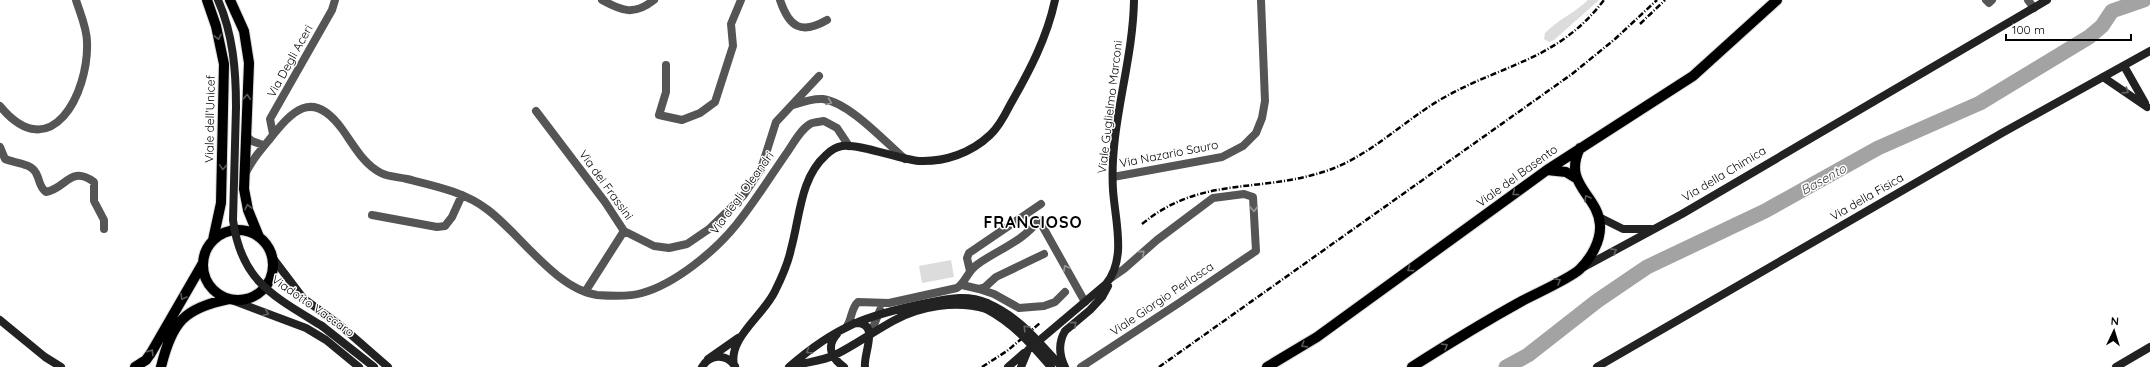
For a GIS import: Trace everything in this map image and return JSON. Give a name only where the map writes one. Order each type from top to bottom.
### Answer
[{"type":"main road","name":"Viale dell'Unicef","points":[[207,0],[216,26],[224,64],[221,203],[213,240]]},
{"type":"main road","points":[[161,367],[169,339],[182,320],[192,310],[208,303],[229,299],[247,298],[264,289],[272,270],[272,257],[267,246],[259,237],[248,210],[244,189],[249,63],[244,31],[230,0]]},
{"type":"main road","name":"Viale del Basento","points":[[1267,367],[1317,337],[1581,146],[1693,76],[1777,0]]},
{"type":"main road","points":[[1580,270],[1598,241],[1600,228],[1599,217],[1576,178],[1575,159],[1581,146]]},
{"type":"main road","points":[[1547,170],[1560,170],[1576,178]]},
{"type":"main road","points":[[136,367],[146,360],[203,263],[206,251],[213,240],[221,234],[240,230],[259,237]]},
{"type":"main road","points":[[203,263],[204,276],[211,287],[220,295],[229,299]]},
{"type":"main road","name":"Via della Chimica","points":[[1412,367],[1489,319],[1580,270]]},
{"type":"street","points":[[1,109],[10,119],[26,128],[39,130],[57,124],[67,114],[77,96],[87,41],[76,0]]},
{"type":"street","name":"Viadotto Vaccaro","points":[[218,0],[229,31],[233,54],[236,107],[233,220],[235,238],[241,254],[248,269],[264,288],[322,326],[374,367]]},
{"type":"street","name":"Via Degli Aceri","points":[[273,134],[270,120],[332,10],[335,0]]},
{"type":"street","points":[[605,1],[614,8],[626,11],[647,5],[654,0]]},
{"type":"street","points":[[666,65],[666,92],[659,115],[682,120],[700,113],[715,102],[733,46],[731,24],[741,0]]},
{"type":"street","points":[[780,0],[786,15],[793,24],[804,29],[816,26],[827,20]]},
{"type":"street","points":[[735,366],[734,351],[743,334],[773,296],[786,268],[809,176],[827,154],[841,146],[849,146],[905,159],[933,161],[956,156],[972,149],[995,130],[1027,77],[1040,46],[1055,0]]},
{"type":"street","name":"Viale Guglielmo Marconi","points":[[1064,367],[1060,354],[1062,337],[1065,331],[1102,297],[1112,278],[1116,266],[1118,240],[1113,176],[1123,86],[1131,36],[1134,0]]},
{"type":"street","name":"Via Nazario Sauro","points":[[1113,176],[1222,157],[1243,146],[1256,133],[1262,118],[1265,101],[1261,0]]},
{"type":"street","points":[[1986,0],[1989,3],[1992,0]]},
{"type":"street","points":[[2028,0],[2034,8]]},
{"type":"street","name":"Via della Chimica","points":[[1580,270],[1654,229],[2047,0]]},
{"type":"street","name":"Via della Fisica","points":[[1597,367],[2002,133],[2150,51]]},
{"type":"street","points":[[2124,66],[2149,108]]},
{"type":"street","name":"Via dei Frassini","points":[[536,111],[605,202],[624,231],[654,246],[669,248],[687,244],[709,229],[742,196],[761,169],[776,122],[819,76]]},
{"type":"street","points":[[2103,77],[2149,108]]},
{"type":"street","name":"Via dei Frassini","points":[[792,106],[807,101],[823,99],[850,110],[905,159]]},
{"type":"street","name":"Via degli Oleandri","points":[[245,174],[263,145],[297,109],[306,107],[322,110],[340,126],[361,158],[382,174],[431,185],[462,195],[488,210],[551,269],[585,292],[597,295],[642,293],[669,280],[698,263],[720,244],[738,224],[794,141],[809,125],[824,121],[836,128],[849,146]]},
{"type":"street","points":[[246,136],[252,141],[263,145]]},
{"type":"street","points":[[0,147],[5,159],[30,167],[36,174],[37,180],[46,192],[54,190],[74,176],[82,176],[94,182],[94,201],[104,220],[104,229]]},
{"type":"street","name":"Viale Giorgio Perlasca","points":[[1081,367],[1256,251],[1253,197],[1251,195],[1244,194],[1226,195],[1207,202],[1157,240],[1112,278]]},
{"type":"street","points":[[372,216],[437,227],[445,226],[452,217],[462,195]]},
{"type":"street","points":[[970,271],[967,258],[968,253],[1041,204]]},
{"type":"street","points":[[1599,217],[1622,229],[1654,229]]},
{"type":"street","points":[[962,285],[970,271],[977,264],[1010,246],[1030,232],[1039,220],[1085,302]]},
{"type":"street","points":[[585,292],[624,231]]},
{"type":"street","points":[[979,289],[985,287],[996,277],[1044,254]]},
{"type":"street","points":[[272,257],[303,298],[341,326],[388,367]]},
{"type":"street","points":[[1008,367],[1016,365],[1028,350],[1112,278]]},
{"type":"street","points":[[844,367],[832,356],[831,345],[851,320],[854,307],[858,302],[889,303],[948,290],[962,285],[994,294],[1019,308],[1044,306],[1055,302],[1065,292]]},
{"type":"street","points":[[790,367],[806,352],[846,326],[879,313],[955,298],[970,298],[986,306],[1019,331],[1051,367]]},
{"type":"street","points":[[229,299],[306,328],[326,340],[359,367]]},
{"type":"street","points":[[865,367],[870,335],[882,307],[889,303]]},
{"type":"street","points":[[790,367],[832,356],[870,335],[893,320],[924,310],[959,304],[986,306],[1006,311],[1024,325],[1064,367]]},
{"type":"street","points":[[0,320],[45,357],[60,367]]},
{"type":"street","points":[[846,326],[865,325],[870,335]]},
{"type":"street","points":[[704,364],[743,334]]},
{"type":"street","points":[[2116,367],[2150,347]]},
{"type":"street","points":[[704,364],[722,357],[735,366]]},
{"type":"shaded area","points":[[1588,0],[1599,0],[1554,40],[1549,42],[1544,39],[1545,33],[1550,28]]},
{"type":"shaded area","points":[[951,260],[954,277],[922,283],[919,266]]},
{"type":"waterway","name":"Basento","points":[[1506,367],[1528,355],[1597,301],[1647,267],[1765,211],[1878,148],[1980,103],[2089,37],[2102,26],[2112,11],[2144,0]]},
{"type":"railway","points":[[1142,224],[1164,209],[1186,199],[1208,192],[1299,178],[1323,172],[1354,159],[1438,101],[1483,78],[1527,60],[1567,37],[1586,21],[1604,0]]},
{"type":"railway","points":[[1159,367],[1572,74],[1615,39],[1657,0]]},
{"type":"railway","points":[[1640,24],[1665,0]]},
{"type":"railway","points":[[982,367],[1007,351],[1040,323]]},
{"type":"district","name":"FRANCIOSO","points":[[1033,222]]}]
